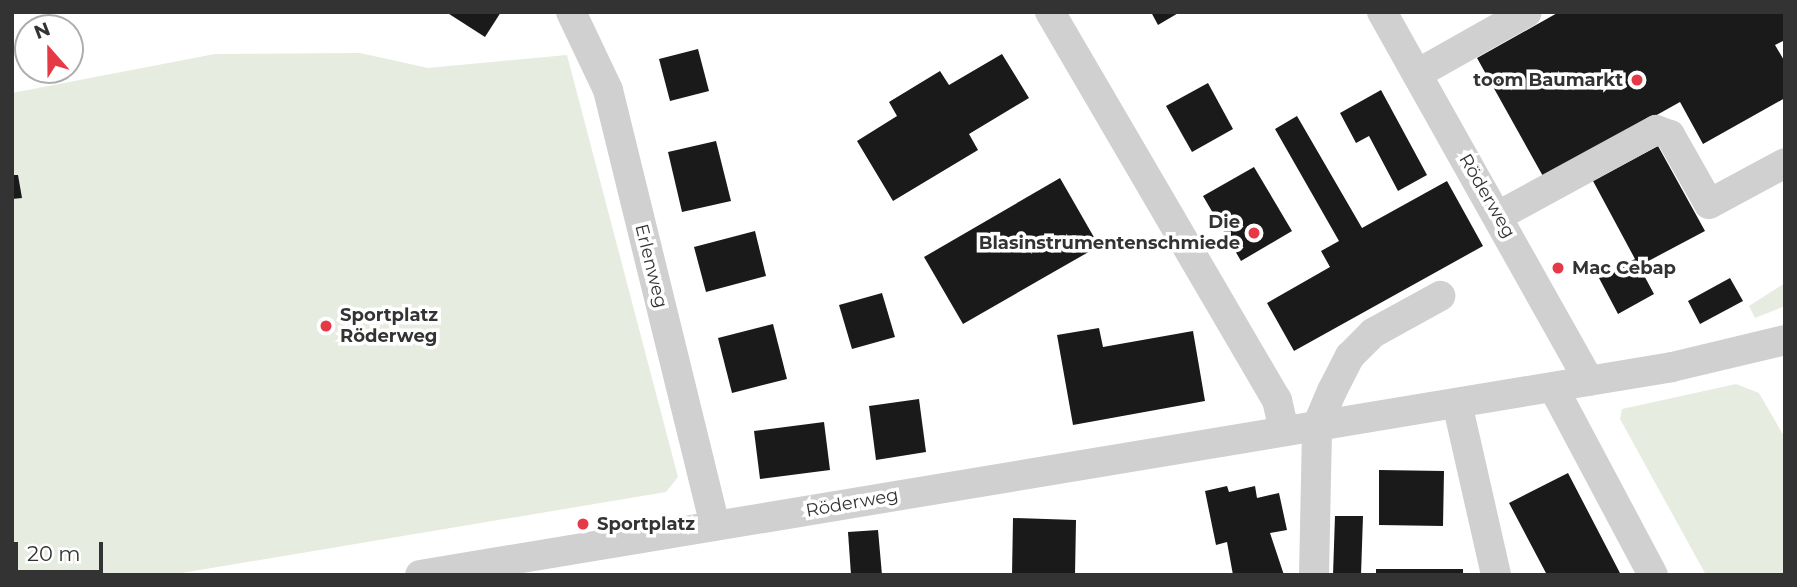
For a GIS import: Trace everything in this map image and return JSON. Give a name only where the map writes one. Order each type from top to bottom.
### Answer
[{"type":"street","name":"Erlenweg","points":[[571,12],[608,90],[715,526]]},
{"type":"street","points":[[1050,12],[1277,400],[1284,431]]},
{"type":"street","name":"Röderweg","points":[[1382,12],[1589,381]]},
{"type":"street","points":[[1417,74],[1527,12]]},
{"type":"street","points":[[1497,216],[1656,130],[1670,135],[1709,204],[1785,163]]},
{"type":"street","points":[[1314,575],[1317,426],[1350,356],[1373,333],[1440,296]]},
{"type":"street","name":"Röderweg","points":[[440,573],[1589,381],[1785,340]]},
{"type":"street","points":[[1553,387],[1653,575]]},
{"type":"street","points":[[1457,403],[1496,575]]},
{"type":"shaded area","name":"Sportplatz Röderweg","points":[[360,53],[428,68],[567,55],[678,477],[666,492],[170,575],[12,575],[12,93],[59,84],[84,84],[84,79],[215,54]]},
{"type":"shaded area","points":[[1785,283],[1785,306],[1755,318],[1749,306]]},
{"type":"shaded area","points":[[1736,384],[1759,393],[1785,438],[1785,575],[1706,575],[1620,419],[1622,409]]},
{"type":"building","points":[[446,12],[501,12],[485,37]]},
{"type":"building","points":[[1151,12],[1180,12],[1158,25]]},
{"type":"building","name":"toom Baumarkt","points":[[1559,12],[1785,12],[1785,40],[1775,45],[1785,62],[1785,98],[1703,144],[1680,102],[1544,178],[1477,58]]},
{"type":"building","points":[[698,49],[709,91],[670,101],[659,59]]},
{"type":"building","points":[[1002,54],[1029,98],[969,134],[978,150],[893,201],[857,141],[897,116],[889,102],[940,71],[949,85]]},
{"type":"building","points":[[1208,83],[1233,129],[1192,152],[1166,106]]},
{"type":"building","points":[[1381,90],[1427,175],[1398,191],[1369,136],[1356,143],[1340,113]]},
{"type":"building","points":[[1297,116],[1362,228],[1447,181],[1483,246],[1294,351],[1267,303],[1330,267],[1321,251],[1339,241],[1275,129]]},
{"type":"building","points":[[716,141],[731,201],[682,212],[668,152]]},
{"type":"building","points":[[1658,146],[1705,231],[1639,266],[1654,294],[1618,314],[1599,278],[1635,259],[1593,181]]},
{"type":"building","points":[[1254,167],[1292,231],[1241,261],[1203,196]]},
{"type":"building","points":[[12,175],[18,175],[22,198],[12,199]]},
{"type":"building","points":[[1060,178],[1099,246],[963,324],[924,257]]},
{"type":"building","points":[[755,231],[766,276],[706,292],[694,247]]},
{"type":"building","points":[[1730,278],[1743,301],[1700,324],[1688,301]]},
{"type":"building","points":[[882,293],[895,337],[852,349],[839,305]]},
{"type":"building","points":[[773,324],[787,379],[732,393],[718,338]]},
{"type":"building","points":[[1099,328],[1103,347],[1193,331],[1205,401],[1073,425],[1057,335]]},
{"type":"building","points":[[919,399],[926,452],[876,460],[869,406]]},
{"type":"building","points":[[824,422],[830,470],[760,479],[754,431]]},
{"type":"building","points":[[1379,470],[1444,471],[1443,526],[1379,525]]},
{"type":"building","points":[[1568,473],[1621,575],[1547,575],[1509,503]]},
{"type":"building","points":[[1227,486],[1229,492],[1255,486],[1257,498],[1279,493],[1287,530],[1270,533],[1284,575],[1233,575],[1227,542],[1216,545],[1205,491]]},
{"type":"building","points":[[1335,516],[1363,516],[1361,575],[1333,575]]},
{"type":"building","points":[[1013,518],[1076,520],[1075,575],[1012,575]]},
{"type":"building","points":[[878,530],[882,575],[851,575],[848,532]]},
{"type":"building","points":[[1376,569],[1463,569],[1463,575],[1376,575]]},
{"type":"place","name":"toom Baumarkt","points":[[1637,80]]},
{"type":"place","name":"Die Blasinstrumentenschmiede","points":[[1254,233]]},
{"type":"place","name":"Mac Cebap","points":[[1558,268]]},
{"type":"place","name":"Sportplatz Röderweg","points":[[326,326]]},
{"type":"place","name":"Sportplatz","points":[[583,524]]}]
